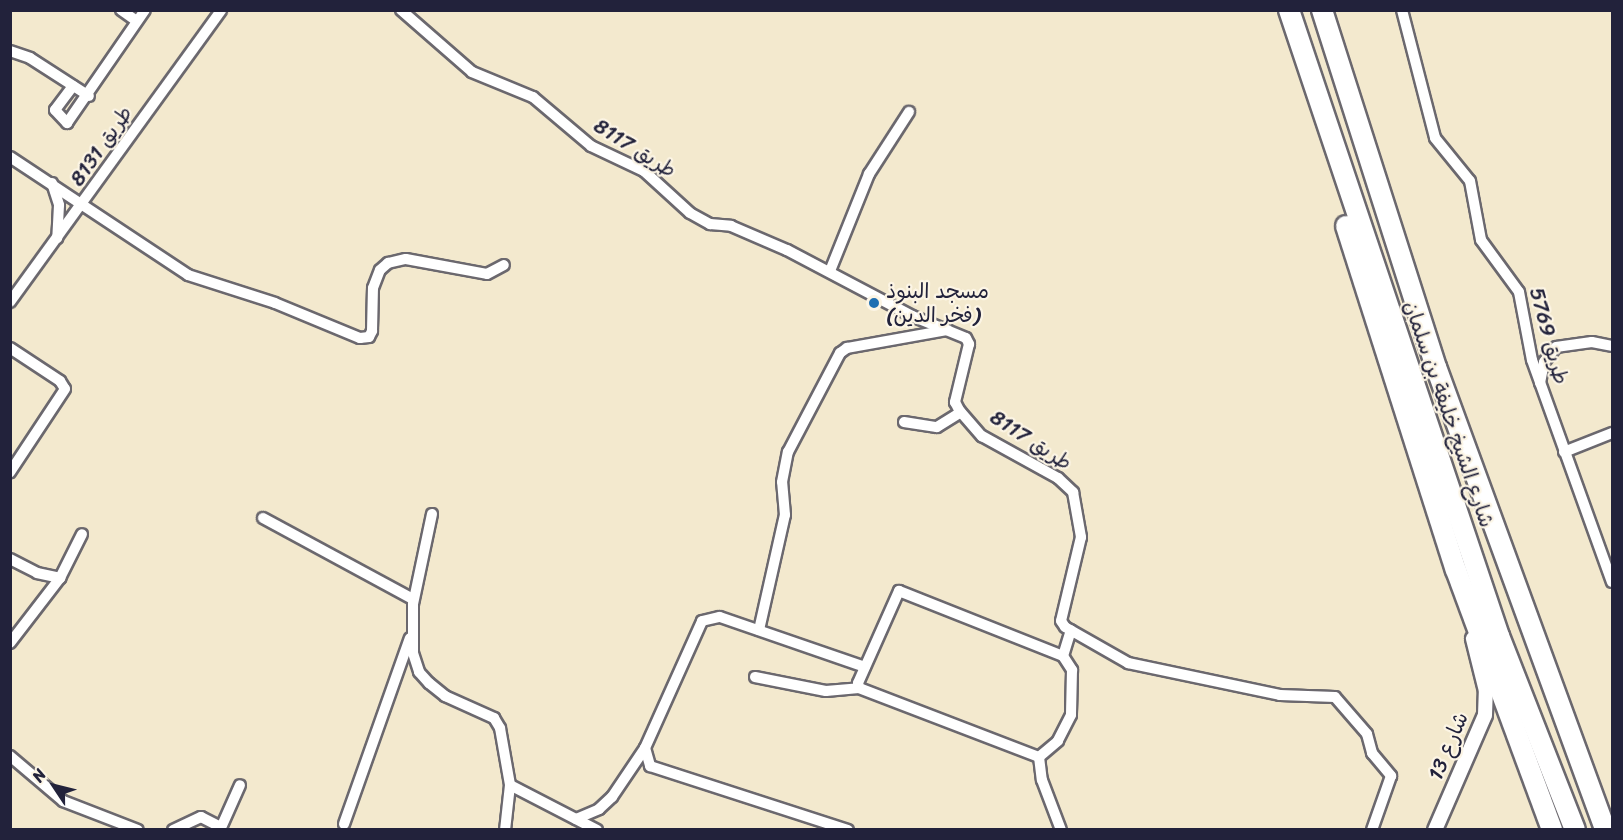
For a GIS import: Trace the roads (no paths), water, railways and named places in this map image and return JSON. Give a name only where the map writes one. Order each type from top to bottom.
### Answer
[{"type":"highway","name":"شارع الشيخ خليفة بن سلمان","points":[[1289,10],[1499,636],[1575,830]]},
{"type":"highway","name":"شارع الشيخ خليفة بن سلمان","points":[[1322,10],[1436,367],[1605,830]]},
{"type":"highway","points":[[1300,46],[1345,223],[1456,570],[1552,830]]},
{"type":"street","points":[[73,86],[55,110],[65,122],[71,122],[145,10]]},
{"type":"street","name":"طريق 8131","points":[[10,302],[85,203],[221,10]]},
{"type":"street","name":"طريق 8117","points":[[401,10],[472,72],[533,97],[591,146],[644,171],[690,213],[710,224],[731,226],[758,237],[830,271],[912,316],[966,338],[969,344],[955,402],[961,412],[982,436],[1058,478],[1073,492],[1080,546],[1061,621],[1071,630]]},
{"type":"street","name":"طريق 5769","points":[[1402,10],[1435,138],[1470,181],[1481,240],[1519,292],[1540,383],[1612,582]]},
{"type":"street","points":[[123,11],[137,21]]},
{"type":"street","points":[[10,51],[30,58],[89,96]]},
{"type":"street","points":[[830,271],[869,174],[909,112]]},
{"type":"street","points":[[10,157],[85,203],[188,275],[275,303],[360,338],[369,337],[372,331],[373,288],[380,270],[388,263],[406,259],[487,274],[504,265]]},
{"type":"street","points":[[52,183],[59,205],[57,241]]},
{"type":"street","points":[[759,630],[785,515],[782,482],[788,452],[840,353],[847,348],[948,330]]},
{"type":"street","points":[[1540,383],[1544,362],[1556,347],[1592,342],[1612,346]]},
{"type":"street","points":[[10,348],[60,381],[65,390],[10,472]]},
{"type":"street","points":[[904,422],[937,427],[961,412]]},
{"type":"street","points":[[1564,452],[1612,433]]},
{"type":"street","points":[[432,514],[413,599],[412,635],[419,672],[445,696],[494,718],[500,728],[510,785],[505,830]]},
{"type":"street","points":[[263,518],[413,599]]},
{"type":"street","points":[[10,643],[60,579],[82,534]]},
{"type":"street","points":[[10,559],[37,573],[60,579]]},
{"type":"street","name":"شارع 13","points":[[1435,830],[1485,715],[1486,691],[1456,570]]},
{"type":"street","points":[[859,688],[899,591],[1064,656],[1072,670],[1071,715],[1058,741],[1040,757]]},
{"type":"street","points":[[576,819],[599,809],[612,797],[645,748],[696,626],[702,621],[720,617],[866,667]]},
{"type":"street","points":[[1064,656],[1071,630],[1128,663],[1280,695],[1335,697],[1367,734],[1375,757],[1389,770],[1389,788],[1372,830]]},
{"type":"street","points":[[344,824],[412,635]]},
{"type":"street","points":[[755,677],[826,691],[859,688],[1040,757]]},
{"type":"street","points":[[645,748],[650,766],[848,830]]},
{"type":"street","points":[[10,756],[63,801],[138,830]]},
{"type":"street","points":[[1040,757],[1042,780],[1061,830]]},
{"type":"street","points":[[173,830],[201,817],[221,828],[240,785]]},
{"type":"street","points":[[510,785],[597,830]]},
{"type":"place","name":"مسجد البنوذ (فخر الدين)","points":[[874,303]]}]
